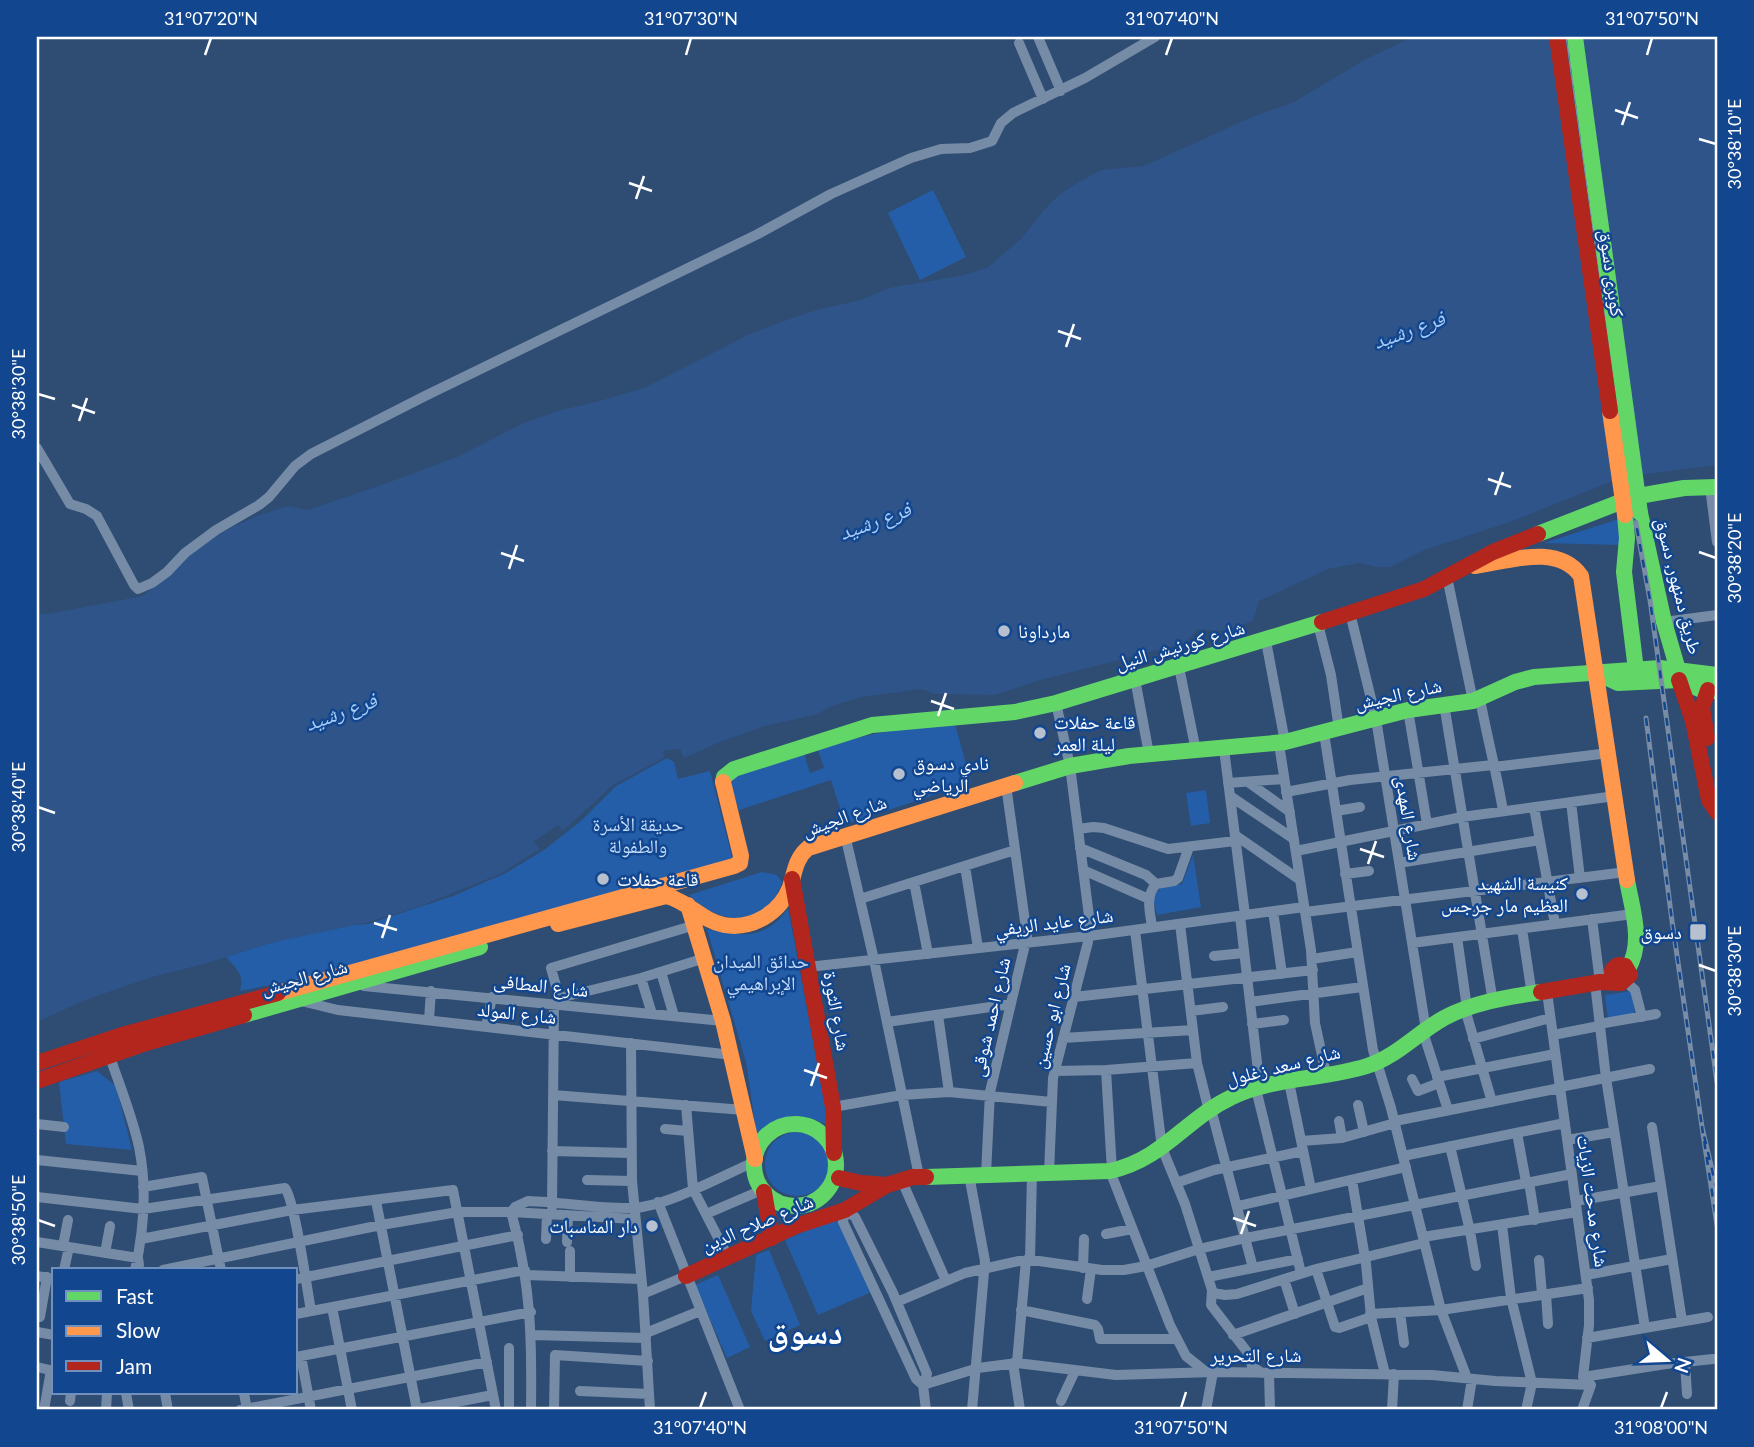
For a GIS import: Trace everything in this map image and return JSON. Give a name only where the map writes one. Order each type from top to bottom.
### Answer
[{"type":"main road","name":"كوبرى دسوق","points":[[1557,37],[1632,514]]},
{"type":"main road","name":"كوبرى دسوق","points":[[1575,37],[1632,514]]},
{"type":"main road","name":"شارع كورنيش النيل","points":[[741,860],[722,784],[724,777],[734,769],[872,725],[1014,712],[1056,703],[1266,641],[1424,589],[1493,552],[1633,497],[1684,488],[1714,487]]},
{"type":"main road","name":"طريق دمنهور, دسوق","points":[[1632,514],[1693,721],[1709,800],[1717,812]]},
{"type":"main road","name":"طريق دمنهور, دسوق","points":[[1632,514],[1624,572],[1636,670]]},
{"type":"main road","points":[[1462,568],[1546,556],[1567,560],[1581,576],[1637,951],[1613,980]]},
{"type":"main road","name":"شارع الجيش","points":[[37,1081],[109,1054],[660,896],[672,896],[703,917],[722,925],[753,923],[779,905],[785,897],[796,860],[803,851],[814,845],[1070,766],[1149,754],[1282,743],[1408,710],[1476,700],[1525,679],[1636,670],[1678,675],[1717,675]]},
{"type":"main road","name":"شارع الجيش","points":[[1597,673],[1618,683],[1678,675]]},
{"type":"main road","name":"شارع الجيش","points":[[1678,675],[1690,686],[1713,691]]},
{"type":"main road","points":[[1713,691],[1702,708],[1717,799]]},
{"type":"main road","name":"شارع الجيش","points":[[37,1063],[220,1006],[358,971],[610,898],[734,866],[741,860]]},
{"type":"main road","name":"شارع الثورة","points":[[792,877],[833,1107],[836,1165],[845,1210]]},
{"type":"main road","points":[[688,905],[732,1055],[756,1177],[763,1191],[772,1238]]},
{"type":"main road","name":"شارع سعد زغلول","points":[[845,1210],[895,1183],[919,1176],[1111,1171],[1134,1166],[1233,1096],[1377,1063],[1424,1031],[1466,1009],[1613,980]]},
{"type":"main road","points":[[754,1161],[757,1150],[767,1135],[783,1126],[800,1125],[817,1131],[824,1137],[836,1165],[861,1183],[895,1183]]},
{"type":"main road","points":[[763,1191],[775,1201],[790,1206],[812,1202],[829,1187],[836,1165]]},
{"type":"main road","name":"شارع صلاح الدين","points":[[686,1276],[772,1238],[845,1210]]},
{"type":"street","points":[[1038,37],[1060,91]]},
{"type":"street","points":[[37,448],[70,504],[97,516],[138,589],[167,572],[185,553],[216,530],[259,505],[301,460],[311,454],[758,234],[831,194],[920,155],[942,149],[970,148],[992,141],[1005,120],[1155,37]]},
{"type":"street","points":[[1019,43],[1042,99]]},
{"type":"street","points":[[1714,487],[1717,542]]},
{"type":"street","points":[[1447,578],[1498,779],[1503,811]]},
{"type":"street","name":"شارع المهدى","points":[[1350,613],[1376,719],[1424,1031],[1448,1110]]},
{"type":"street","points":[[1664,622],[1717,615]]},
{"type":"street","points":[[1318,624],[1331,676],[1332,783],[1362,986],[1377,1063],[1395,1122],[1441,1310],[1469,1378],[1467,1410]]},
{"type":"street","points":[[1266,641],[1305,909],[1315,1023],[1326,1074]]},
{"type":"street","points":[[1179,667],[1196,751]]},
{"type":"street","points":[[1135,680],[1149,754]]},
{"type":"street","name":"شارع ابو حسين","points":[[1049,1173],[1051,1102],[1055,1071],[1089,936],[1090,918],[1070,766],[1056,703]]},
{"type":"street","points":[[1444,704],[1493,1002]]},
{"type":"street","points":[[1408,710],[1426,824]]},
{"type":"street","points":[[1224,749],[1258,1089],[1301,1273]]},
{"type":"street","points":[[1286,792],[1418,772],[1609,753]]},
{"type":"street","points":[[1228,783],[1284,779]]},
{"type":"street","points":[[1248,782],[1290,812]]},
{"type":"street","name":"شارع احمد شوقى","points":[[986,1174],[990,1096],[1027,930],[1006,785]]},
{"type":"street","points":[[1230,796],[1294,839]]},
{"type":"street","points":[[1296,851],[1462,817],[1615,796]]},
{"type":"street","points":[[1571,802],[1580,878]]},
{"type":"street","points":[[1336,811],[1360,807]]},
{"type":"street","points":[[1534,807],[1555,925]]},
{"type":"street","points":[[1078,829],[1104,828],[1161,848],[1175,850],[1235,838],[1300,880]]},
{"type":"street","points":[[845,835],[919,1176]]},
{"type":"street","points":[[1399,863],[1540,840]]},
{"type":"street","points":[[1153,927],[1150,892],[1156,884],[1178,878],[1189,847]]},
{"type":"street","points":[[1080,848],[1146,875],[1156,884]]},
{"type":"street","points":[[860,900],[1015,850]]},
{"type":"street","points":[[965,866],[978,948]]},
{"type":"street","points":[[1083,870],[1149,899]]},
{"type":"street","points":[[1345,874],[1369,871]]},
{"type":"street","name":"شارع عايد الريفي","points":[[808,967],[1089,936],[1273,911],[1350,906],[1476,892],[1626,872]]},
{"type":"street","points":[[914,882],[928,954]]},
{"type":"street","points":[[1273,911],[1282,974]]},
{"type":"street","points":[[1412,943],[1633,914]]},
{"type":"street","points":[[1592,919],[1613,980],[1599,1025],[1646,1328]]},
{"type":"street","points":[[1180,924],[1197,1063],[1253,1268]]},
{"type":"street","points":[[546,1239],[552,1202],[553,1034],[558,1002],[551,968],[695,925]]},
{"type":"street","name":"شارع مدحت الزيات","points":[[1522,929],[1539,993],[1550,1018],[1588,1288],[1587,1381],[1582,1410]]},
{"type":"street","points":[[1135,930],[1162,1148],[1213,1293],[1211,1305],[1250,1357],[1252,1366],[1265,1373],[1270,1410]]},
{"type":"street","points":[[1457,937],[1466,1009],[1492,1102]]},
{"type":"street","points":[[1074,997],[1282,974],[1357,952]]},
{"type":"street","points":[[1214,956],[1244,953]]},
{"type":"street","points":[[558,1002],[705,958]]},
{"type":"street","points":[[660,972],[674,1016]]},
{"type":"street","points":[[640,978],[652,1014]]},
{"type":"street","points":[[1613,980],[1635,990],[1642,1017]]},
{"type":"street","name":"شارع المطافى","points":[[355,985],[558,1002],[723,1021]]},
{"type":"street","points":[[1250,1002],[1362,986]]},
{"type":"street","points":[[429,1020],[431,991]]},
{"type":"street","points":[[486,1027],[492,997]]},
{"type":"street","name":"شارع المولد","points":[[300,1000],[338,1010],[732,1055]]},
{"type":"street","points":[[887,1022],[1011,1004]]},
{"type":"street","points":[[1191,1012],[1223,1007]]},
{"type":"street","points":[[1553,1035],[1656,1014]]},
{"type":"street","points":[[938,1015],[949,1092]]},
{"type":"street","points":[[1473,1039],[1550,1018]]},
{"type":"street","points":[[1252,1024],[1284,1020]]},
{"type":"street","points":[[1063,1038],[1193,1030]]},
{"type":"street","points":[[631,1044],[632,1181],[643,1294],[650,1410]]},
{"type":"street","points":[[109,1054],[139,1146],[143,1209],[138,1268]]},
{"type":"street","points":[[1412,1079],[1419,1091],[1438,1080],[1482,1068],[1555,1054]]},
{"type":"street","points":[[1055,1071],[1197,1063]]},
{"type":"street","points":[[1176,1183],[1395,1122],[1650,1069]]},
{"type":"street","points":[[1105,1070],[1111,1171],[1146,1266],[1177,1339],[1186,1356],[1210,1372],[1206,1410]]},
{"type":"street","points":[[1289,1082],[1311,1189]]},
{"type":"street","points":[[833,1107],[902,1095],[949,1092],[1051,1102]]},
{"type":"street","points":[[553,1094],[744,1110]]},
{"type":"street","points":[[686,1105],[693,1189],[728,1257]]},
{"type":"street","points":[[1358,1105],[1364,1132]]},
{"type":"street","points":[[1339,1121],[1342,1138]]},
{"type":"street","points":[[1238,1206],[1352,1180],[1450,1146],[1565,1123]]},
{"type":"street","points":[[37,1125],[64,1127]]},
{"type":"street","points":[[1651,1127],[1682,1321]]},
{"type":"street","points":[[665,1129],[688,1131]]},
{"type":"street","points":[[1567,1140],[1614,1132]]},
{"type":"street","points":[[1517,1133],[1535,1220]]},
{"type":"street","points":[[1450,1146],[1476,1266]]},
{"type":"street","points":[[552,1150],[631,1153]]},
{"type":"street","points":[[37,1160],[142,1171]]},
{"type":"street","points":[[186,1268],[220,1265],[298,1242],[458,1212],[634,1214],[754,1161]]},
{"type":"street","points":[[1020,1410],[1015,1363],[1028,1260],[1032,1173]]},
{"type":"street","points":[[897,1302],[946,1280],[984,1268],[1028,1260],[1113,1271],[1146,1266],[1199,1249],[1290,1228],[1572,1174]]},
{"type":"street","points":[[969,1175],[984,1249],[978,1368],[972,1410]]},
{"type":"street","points":[[143,1187],[201,1176],[220,1265]]},
{"type":"street","points":[[586,1180],[632,1181]]},
{"type":"street","points":[[1352,1180],[1366,1257],[1371,1316],[1389,1374],[1392,1410]]},
{"type":"street","points":[[895,1183],[946,1280]]},
{"type":"street","points":[[1213,1293],[1237,1294],[1301,1273],[1424,1240],[1535,1220],[1624,1193],[1661,1186]]},
{"type":"street","points":[[37,1197],[143,1209],[282,1188],[288,1191],[298,1242],[300,1278],[311,1311]]},
{"type":"street","points":[[141,1239],[292,1210],[453,1191],[496,1410]]},
{"type":"street","points":[[706,1214],[763,1191]]},
{"type":"street","points":[[376,1201],[416,1410],[493,1395]]},
{"type":"street","points":[[511,1212],[516,1206],[528,1201],[634,1214]]},
{"type":"street","points":[[658,1202],[740,1410]]},
{"type":"street","name":"شارع الثورة","points":[[923,1385],[916,1379],[843,1222],[845,1210],[855,1217],[897,1302],[927,1374],[923,1385],[926,1410]]},
{"type":"street","points":[[511,1212],[526,1272],[531,1312],[531,1410]]},
{"type":"street","points":[[568,1215],[570,1277]]},
{"type":"street","points":[[64,1268],[68,1220]]},
{"type":"street","points":[[1502,1225],[1511,1298],[1532,1383],[1526,1410]]},
{"type":"street","points":[[105,1253],[110,1226]]},
{"type":"street","points":[[1105,1234],[1132,1229]]},
{"type":"street","points":[[300,1278],[518,1235]]},
{"type":"street","points":[[1084,1239],[1087,1298]]},
{"type":"street","points":[[37,1242],[138,1258]]},
{"type":"street","points":[[1208,1277],[1297,1259]]},
{"type":"street","points":[[1586,1275],[1672,1259]]},
{"type":"street","points":[[1539,1260],[1548,1324]]},
{"type":"street","points":[[1316,1269],[1326,1303],[1338,1328],[1371,1316],[1441,1310],[1588,1288]]},
{"type":"street","points":[[298,1314],[526,1272],[570,1277],[641,1279]]},
{"type":"street","points":[[643,1294],[686,1276]]},
{"type":"street","points":[[40,1317],[46,1277]]},
{"type":"street","points":[[1284,1279],[1295,1314]]},
{"type":"street","points":[[1233,1335],[1368,1288]]},
{"type":"street","points":[[332,1307],[352,1410]]},
{"type":"street","points":[[1021,1310],[1095,1325],[1100,1339],[1177,1339]]},
{"type":"street","points":[[532,1335],[646,1336],[700,1311]]},
{"type":"street","points":[[311,1410],[298,1356],[531,1312]]},
{"type":"street","points":[[1400,1312],[1404,1343]]},
{"type":"street","points":[[1587,1338],[1708,1317]]},
{"type":"street","points":[[509,1348],[509,1410]]},
{"type":"street","points":[[554,1410],[555,1355],[648,1361]]},
{"type":"street","name":"شارع التحرير","points":[[923,1385],[978,1368],[1015,1363],[1130,1375],[1210,1372],[1389,1374],[1532,1383],[1587,1381],[1713,1359]]},
{"type":"street","points":[[245,1410],[487,1362]]},
{"type":"street","points":[[1685,1362],[1688,1394]]},
{"type":"street","points":[[37,1367],[52,1371],[44,1410]]},
{"type":"street","points":[[1061,1401],[1075,1371]]},
{"type":"street","points":[[554,1380],[567,1380]]},
{"type":"street","points":[[580,1391],[649,1394]]},
{"type":"green space","points":[[933,190],[966,257],[920,280],[888,213]]},
{"type":"green space","points":[[1622,518],[1621,545],[1544,543]]},
{"type":"green space","name":"نادي دسوق الرياضي","points":[[955,724],[971,783],[845,824],[831,780],[739,810],[731,786],[735,774],[804,754],[810,773],[824,768],[818,750],[821,748],[887,732]]},
{"type":"green space","name":"حديقة الأسرة والطفولة","points":[[667,758],[674,762],[678,779],[710,771],[733,861],[368,965],[240,991],[240,976],[226,957],[341,926],[368,924],[453,896],[506,873],[544,850],[582,820],[616,786]]},
{"type":"green space","points":[[1206,790],[1210,823],[1191,826],[1186,793]]},
{"type":"green space","points":[[1193,855],[1201,907],[1157,915],[1153,898],[1161,887],[1182,884]]},
{"type":"green space","points":[[762,872],[777,875],[782,882],[775,898],[765,909],[754,915],[741,918],[714,913],[689,895]]},
{"type":"green space","name":"حدائق الميدان الإبراهيمي","points":[[788,908],[829,1126],[810,1118],[791,1117],[773,1123],[757,1137],[746,1062],[707,929],[752,934],[771,926]]},
{"type":"green space","points":[[1632,991],[1635,1016],[1608,1020],[1605,995]]},
{"type":"green space","points":[[97,1071],[116,1086],[132,1150],[66,1144],[59,1082]]},
{"type":"green space","points":[[791,1132],[803,1132],[820,1141],[827,1152],[827,1176],[820,1187],[803,1196],[791,1196],[779,1191],[770,1182],[765,1170],[765,1158],[770,1146],[779,1137]]},
{"type":"green space","points":[[843,1214],[876,1290],[818,1315],[785,1240]]},
{"type":"green space","points":[[769,1250],[800,1325],[765,1341],[751,1311],[756,1255]]},
{"type":"green space","points":[[718,1275],[750,1347],[727,1358],[695,1285]]},
{"type":"water","name":"فرع رشيد","points":[[1413,37],[1717,37],[1717,465],[1623,477],[1510,522],[1424,550],[1390,567],[1359,563],[1328,569],[1259,601],[1253,621],[1223,631],[1198,629],[1185,643],[1037,681],[995,695],[935,694],[922,689],[861,697],[829,707],[818,714],[765,726],[684,758],[680,749],[663,751],[664,758],[613,785],[563,831],[558,825],[533,842],[540,849],[500,874],[418,907],[365,923],[270,943],[152,977],[85,1000],[37,1022],[37,613],[47,614],[143,596],[207,539],[257,516],[288,506],[308,510],[457,457],[524,423],[561,410],[644,388],[750,334],[792,318],[861,300],[889,288],[960,276],[987,268],[1021,239],[1060,194],[1101,170],[1144,166],[1252,117],[1294,102],[1368,58]]},
{"type":"railway","points":[[1568,37],[1717,1082]]},
{"type":"railway","points":[[1646,718],[1702,1127]]},
{"type":"railway","points":[[1717,1191],[1702,1127],[1717,1225]]},
{"type":"traffic: fast","points":[[1575,37],[1640,513]]},
{"type":"traffic: fast","points":[[1538,534],[1633,497],[1684,488],[1717,487]]},
{"type":"traffic: fast","points":[[1640,513],[1664,622],[1678,670]]},
{"type":"traffic: fast","points":[[1625,515],[1627,538],[1624,572],[1636,670]]},
{"type":"traffic: fast","points":[[723,782],[724,777],[734,769],[872,725],[1015,712],[1056,703],[1322,622]]},
{"type":"traffic: fast","points":[[1015,783],[1070,766],[1129,756],[1285,742],[1408,710],[1473,701],[1515,682],[1534,677],[1660,668],[1717,675]]},
{"type":"traffic: fast","points":[[1599,674],[1618,683],[1679,680],[1699,689],[1717,691]]},
{"type":"traffic: fast","points":[[1627,880],[1636,937],[1633,959],[1628,969]]},
{"type":"traffic: fast","points":[[244,1015],[480,947]]},
{"type":"traffic: fast","points":[[926,1177],[1110,1171],[1145,1157],[1215,1106],[1248,1090],[1367,1066],[1397,1051],[1455,1012],[1491,1001],[1541,992]]},
{"type":"traffic: fast","points":[[795,1124],[811,1127],[824,1136],[833,1149],[836,1165],[833,1181],[824,1194],[811,1203],[795,1206],[779,1203],[766,1194],[757,1181],[754,1165],[757,1149],[766,1136],[779,1127],[795,1124]]},
{"type":"traffic: slow","points":[[1610,411],[1625,515]]},
{"type":"traffic: slow","points":[[1475,566],[1517,558],[1546,557],[1560,560],[1581,576],[1627,880]]},
{"type":"traffic: slow","points":[[278,993],[734,866],[740,863],[741,856],[723,782]]},
{"type":"traffic: slow","points":[[558,924],[666,896],[716,923],[734,926],[755,922],[779,905],[790,887],[798,861],[808,848],[1015,783]]},
{"type":"traffic: slow","points":[[688,905],[723,1021],[755,1159]]},
{"type":"traffic: jam","points":[[1557,37],[1610,411]]},
{"type":"traffic: jam","points":[[1322,622],[1424,589],[1493,552],[1538,534]]},
{"type":"traffic: jam","points":[[1679,680],[1693,721],[1709,800],[1717,812]]},
{"type":"traffic: jam","points":[[1707,738],[1702,708],[1708,690]]},
{"type":"traffic: jam","points":[[792,879],[833,1107],[834,1153]]},
{"type":"traffic: jam","points":[[1541,992],[1600,982],[1621,983],[1630,975],[1625,966],[1618,965],[1612,970],[1612,978],[1617,983]]},
{"type":"traffic: jam","points":[[37,1063],[122,1035],[278,993]]},
{"type":"traffic: jam","points":[[37,1081],[146,1043],[244,1015]]},
{"type":"traffic: jam","points":[[686,1276],[796,1226],[845,1210],[887,1185],[913,1177],[926,1177]]},
{"type":"traffic: jam","points":[[839,1178],[887,1185]]},
{"type":"traffic: jam","points":[[764,1192],[772,1238]]},
{"type":"place","name":"مارداونا","points":[[1004,631]]},
{"type":"place","name":"قاعة حفلات ليلة العمر","points":[[1040,733]]},
{"type":"place","name":"نادي دسوق الرياضي","points":[[899,774]]},
{"type":"place","name":"قاعة حفلات","points":[[603,879]]},
{"type":"place","name":"كنيسة الشهيد العظيم مار جرجس","points":[[1582,894]]},
{"type":"place","name":"دسوق","points":[[1698,932]]},
{"type":"place","name":"دار المناسبات","points":[[652,1226]]},
{"type":"district","name":"دسوق","points":[[805,1332]]}]
